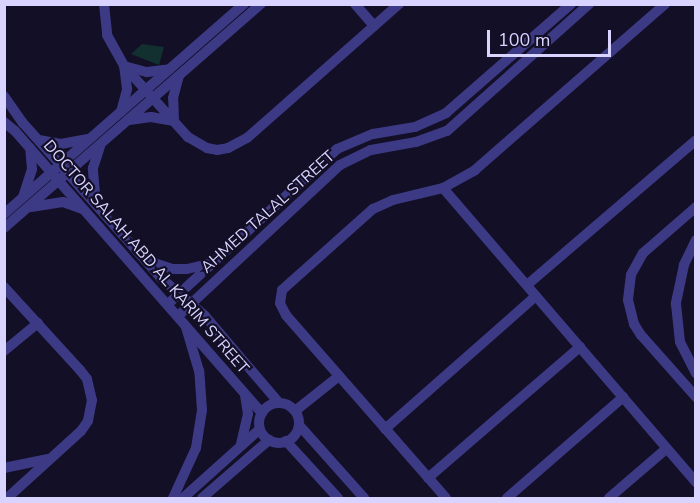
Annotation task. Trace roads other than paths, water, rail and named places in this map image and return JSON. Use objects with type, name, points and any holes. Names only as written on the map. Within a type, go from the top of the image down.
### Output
[{"type":"street","points":[[104,4],[107,34],[124,66],[188,137],[207,148],[218,150],[238,144],[399,4]]},
{"type":"street","points":[[174,122],[175,72],[244,4]]},
{"type":"street","points":[[4,228],[24,204],[175,72],[261,4]]},
{"type":"street","points":[[355,4],[374,26]]},
{"type":"street","name":"AHMED TALAL STREET","points":[[168,304],[337,149],[366,135],[431,122],[460,101],[571,4]]},
{"type":"street","name":"AHMED TALAL STREET","points":[[181,320],[191,304],[340,165],[371,150],[416,142],[447,131],[589,4]]},
{"type":"street","points":[[446,498],[282,310],[280,303],[282,290],[373,209],[393,200],[443,188],[475,170],[665,4]]},
{"type":"street","points":[[535,35],[544,44]]},
{"type":"street","points":[[124,66],[147,72],[175,72]]},
{"type":"street","points":[[124,66],[127,89],[125,116]]},
{"type":"street","name":"DOCTOR SALAH ABD AL KARIM STREET","points":[[4,96],[56,177],[262,413]]},
{"type":"street","points":[[125,116],[152,117],[174,122]]},
{"type":"street","name":"DOCTOR SALAH ABD AL KARIM STREET","points":[[4,122],[64,169],[178,295],[211,322],[279,403]]},
{"type":"street","points":[[24,204],[32,169],[34,144],[97,141]]},
{"type":"street","points":[[96,205],[93,168],[97,141]]},
{"type":"street","points":[[527,285],[696,141]]},
{"type":"street","points":[[443,188],[696,482]]},
{"type":"street","points":[[4,214],[24,204],[63,202],[84,210]]},
{"type":"street","points":[[696,207],[643,253],[631,274],[628,300],[632,318],[641,335],[696,398]]},
{"type":"street","points":[[696,240],[684,265],[676,303],[680,342],[696,373]]},
{"type":"street","points":[[144,259],[172,269],[187,269],[214,261]]},
{"type":"street","points":[[4,287],[80,370],[87,379],[92,400],[88,422],[7,498]]},
{"type":"street","points":[[385,429],[536,296]]},
{"type":"street","points":[[172,498],[196,448],[202,410],[199,371],[181,320]]},
{"type":"street","points":[[4,351],[38,323]]},
{"type":"street","points":[[428,478],[580,347]]},
{"type":"street","points":[[295,411],[339,376]]},
{"type":"street","points":[[239,449],[247,426],[248,414],[242,390]]},
{"type":"street","points":[[507,498],[623,397]]},
{"type":"street","points":[[183,498],[260,429],[262,413],[269,406],[279,403],[295,411],[299,425],[363,498]]},
{"type":"street","points":[[202,498],[269,440],[286,441],[293,436],[299,425]]},
{"type":"street","points":[[260,429],[269,440]]},
{"type":"street","points":[[286,441],[338,498]]},
{"type":"street","points":[[609,498],[666,449]]},
{"type":"street","points":[[4,468],[53,457]]}]
